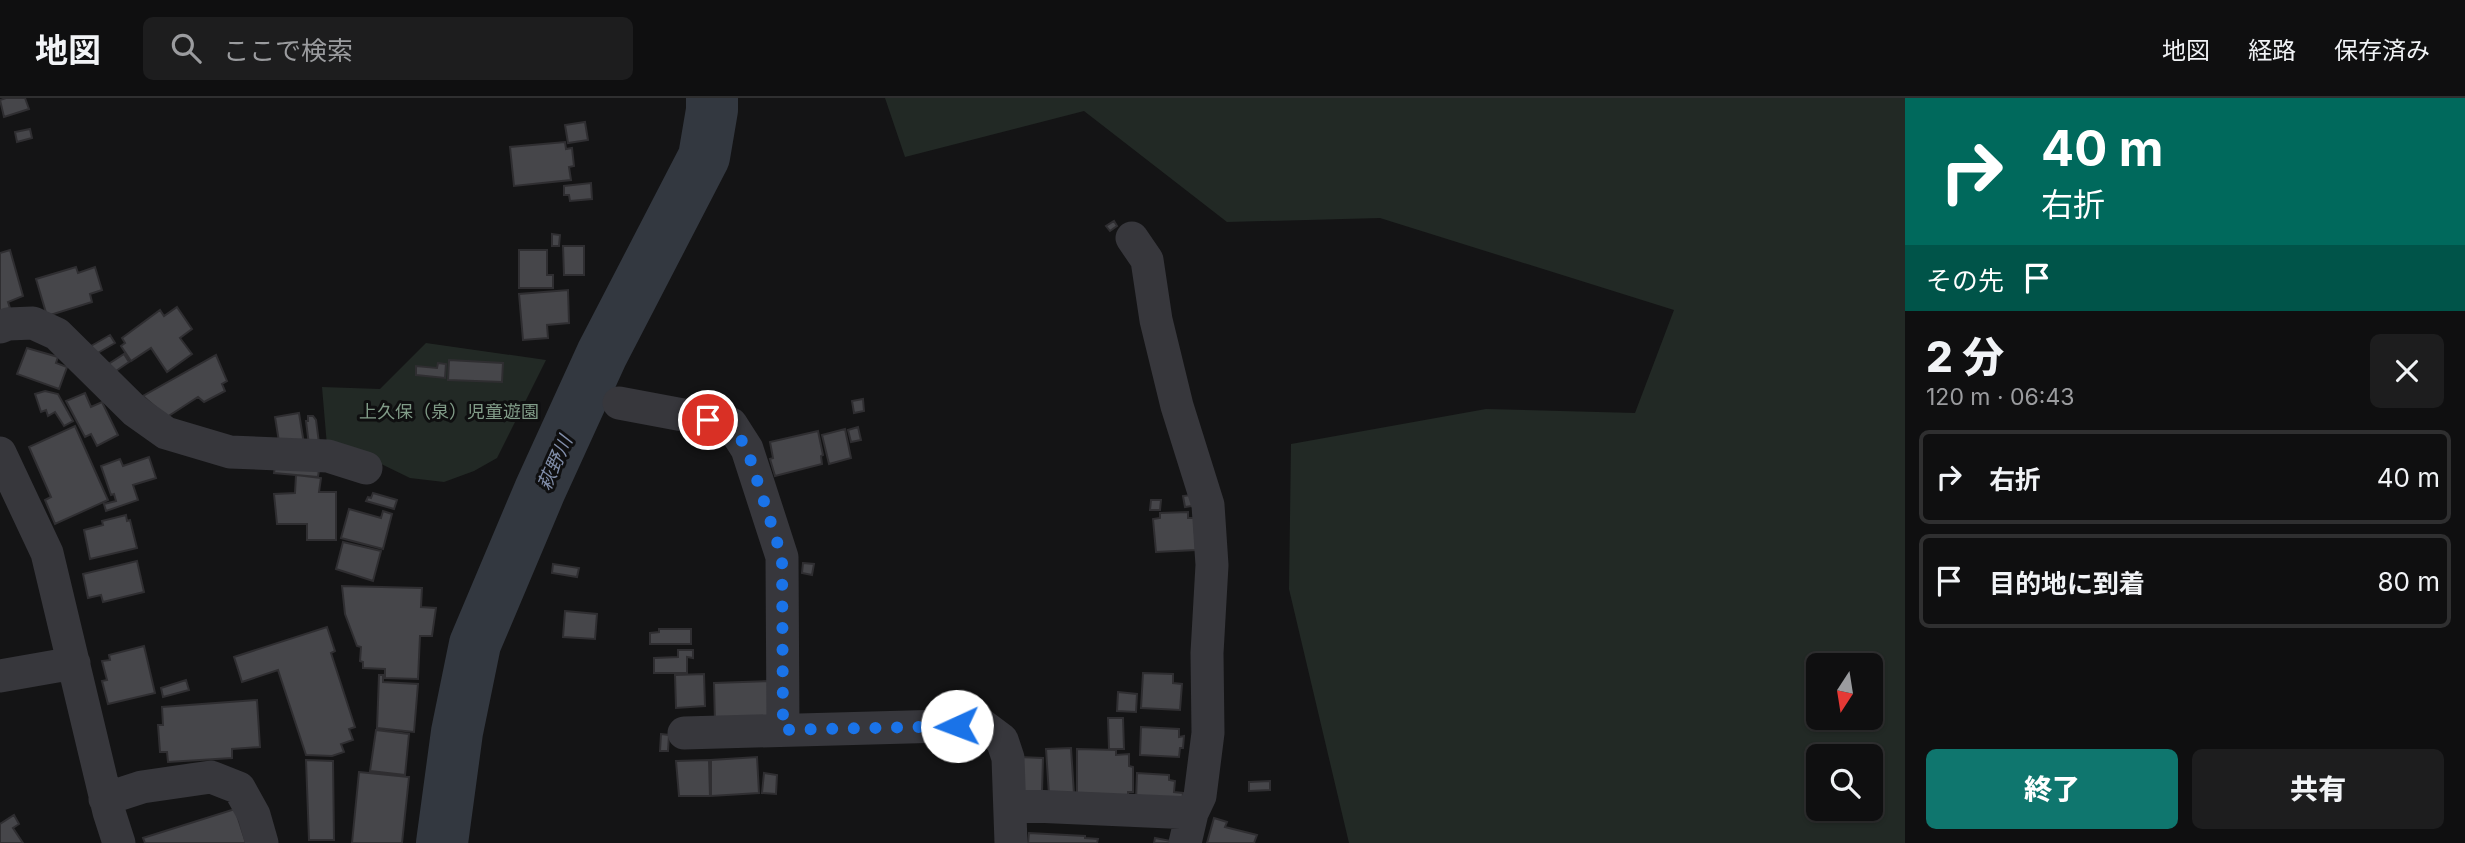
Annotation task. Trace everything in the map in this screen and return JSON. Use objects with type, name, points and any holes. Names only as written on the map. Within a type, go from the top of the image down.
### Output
[{"type":"street","points":[[1010,805],[1188,828],[1200,796],[1208,733],[1207,653],[1212,565],[1208,505],[1177,406],[1156,320],[1147,260],[1132,238]]},
{"type":"street","points":[[0,327],[33,323],[57,334],[135,411],[166,433],[230,452],[328,456],[366,468]]},
{"type":"street","points":[[619,403],[731,424],[747,449],[782,557],[783,730]]},
{"type":"street","points":[[0,453],[47,553],[106,799],[120,843]]},
{"type":"street","points":[[0,676],[74,663]]},
{"type":"street","points":[[684,733],[982,725],[1002,740],[1009,758],[1011,843]]},
{"type":"street","points":[[106,799],[142,786],[211,777],[239,788],[254,815],[261,843]]},
{"type":"green space","points":[[885,98],[1905,98],[1905,843],[1349,843],[1289,589],[1291,444],[1486,409],[1635,413],[1674,310],[1380,218],[1227,222],[1084,111],[905,157]]},
{"type":"green space","name":"上久保（泉）児童遊園","points":[[426,343],[546,360],[497,458],[474,471],[444,482],[410,478],[369,458],[327,446],[322,387],[380,389]]},
{"type":"building","points":[[25,98],[29,109],[4,117],[0,100]]},
{"type":"building","points":[[585,122],[588,140],[568,143],[565,125]]},
{"type":"building","points":[[30,129],[32,138],[17,142],[15,132]]},
{"type":"building","points":[[565,142],[566,149],[572,148],[574,166],[569,167],[571,180],[514,186],[510,147]]},
{"type":"building","points":[[591,183],[592,199],[570,201],[569,195],[564,195],[564,186]]},
{"type":"building","points":[[1114,221],[1117,226],[1110,231],[1106,226]]},
{"type":"building","points":[[552,234],[560,235],[559,246],[552,246]]},
{"type":"building","points":[[563,246],[584,246],[584,275],[564,275]]},
{"type":"building","points":[[10,250],[23,296],[8,302],[10,308],[0,311],[0,253]]},
{"type":"building","points":[[519,250],[547,250],[547,275],[553,275],[553,288],[519,288]]},
{"type":"building","points":[[76,267],[78,273],[95,267],[102,290],[90,294],[92,302],[47,316],[36,279]]},
{"type":"building","points":[[568,290],[569,323],[547,325],[548,338],[523,340],[519,294]]},
{"type":"building","points":[[177,307],[192,329],[180,338],[192,354],[167,372],[151,348],[131,361],[121,346],[125,343],[122,338],[160,310],[164,316]]},
{"type":"building","points":[[110,335],[115,343],[96,354],[91,346]]},
{"type":"building","points":[[27,348],[58,357],[56,363],[67,367],[59,389],[17,374]]},
{"type":"building","points":[[124,354],[129,362],[113,373],[107,365]]},
{"type":"building","points":[[216,355],[227,381],[222,384],[225,391],[204,402],[198,397],[167,417],[143,396]]},
{"type":"building","points":[[449,360],[503,363],[502,382],[448,380]]},
{"type":"building","points":[[438,363],[446,364],[445,378],[416,375],[416,366],[437,368]]},
{"type":"building","points":[[45,391],[58,394],[73,421],[64,426],[55,412],[48,416],[46,410],[41,412],[35,394]]},
{"type":"building","points":[[85,393],[91,407],[102,402],[118,435],[97,446],[91,434],[85,437],[66,401]]},
{"type":"building","points":[[863,399],[864,411],[854,413],[852,401]]},
{"type":"building","points":[[299,413],[304,444],[280,448],[275,417]]},
{"type":"building","points":[[308,416],[313,416],[316,420],[319,443],[309,445],[306,421]]},
{"type":"building","points":[[75,426],[108,500],[55,524],[45,500],[51,497],[29,447]]},
{"type":"building","points":[[858,427],[861,440],[851,442],[848,430]]},
{"type":"building","points":[[845,429],[851,458],[829,464],[822,435]]},
{"type":"building","points":[[818,431],[822,464],[775,476],[770,459],[773,458],[770,442]]},
{"type":"building","points":[[149,457],[156,478],[133,485],[138,500],[106,511],[104,504],[116,501],[114,494],[111,495],[101,466],[120,459],[123,466]]},
{"type":"building","points":[[275,466],[319,470],[318,477],[274,473]]},
{"type":"building","points":[[296,475],[321,478],[319,492],[336,492],[336,540],[307,540],[307,524],[277,524],[274,494],[295,493]]},
{"type":"building","points":[[373,493],[397,500],[394,509],[366,501]]},
{"type":"building","points":[[1191,495],[1192,506],[1185,507],[1183,496]]},
{"type":"building","points":[[1151,500],[1161,500],[1160,510],[1150,510]]},
{"type":"building","points":[[349,509],[381,518],[383,511],[392,514],[383,549],[341,538]]},
{"type":"building","points":[[1188,512],[1188,518],[1194,518],[1196,550],[1156,552],[1153,519],[1160,518],[1160,513]]},
{"type":"building","points":[[126,515],[127,521],[130,520],[137,548],[90,559],[84,530],[103,525],[102,521]]},
{"type":"building","points":[[343,542],[381,551],[373,581],[336,569]]},
{"type":"building","points":[[137,561],[144,592],[103,602],[101,595],[88,598],[83,574]]},
{"type":"building","points":[[803,563],[814,564],[812,575],[802,573]]},
{"type":"building","points":[[553,564],[579,568],[577,577],[552,573]]},
{"type":"building","points":[[342,586],[422,588],[421,607],[436,608],[432,636],[420,636],[418,679],[385,678],[385,669],[363,668],[363,662],[360,661],[361,647],[357,646],[345,614]]},
{"type":"building","points":[[565,611],[597,614],[595,639],[563,637]]},
{"type":"building","points":[[327,627],[335,651],[331,653],[355,727],[349,729],[353,740],[341,744],[344,752],[332,756],[306,755],[278,670],[242,682],[234,657]]},
{"type":"building","points":[[659,629],[691,629],[691,644],[650,644],[650,633],[659,632]]},
{"type":"building","points":[[144,646],[155,693],[108,704],[102,681],[107,680],[102,661],[110,660],[109,655]]},
{"type":"building","points":[[678,650],[693,650],[693,658],[687,657],[687,673],[654,673],[654,658],[678,657]]},
{"type":"building","points":[[1143,673],[1173,674],[1173,683],[1182,684],[1180,710],[1141,708]]},
{"type":"building","points":[[704,674],[705,706],[676,708],[675,675]]},
{"type":"building","points":[[379,675],[383,675],[383,682],[418,684],[414,732],[377,728]]},
{"type":"building","points":[[186,680],[189,690],[163,697],[161,688]]},
{"type":"building","points":[[768,681],[770,717],[715,723],[714,683]]},
{"type":"building","points":[[1118,692],[1137,694],[1136,712],[1117,711]]},
{"type":"building","points":[[257,700],[260,747],[232,749],[232,758],[168,762],[167,752],[160,752],[158,725],[163,725],[162,707]]},
{"type":"building","points":[[1108,718],[1123,718],[1124,749],[1109,749]]},
{"type":"building","points":[[1141,727],[1179,729],[1179,737],[1184,736],[1179,757],[1140,755]]},
{"type":"building","points":[[376,730],[409,734],[405,775],[370,771]]},
{"type":"building","points":[[661,734],[669,735],[668,751],[660,751]]},
{"type":"building","points":[[1071,748],[1074,794],[1049,795],[1046,749]]},
{"type":"building","points":[[1077,749],[1116,750],[1116,755],[1129,754],[1129,766],[1133,767],[1133,792],[1128,792],[1128,798],[1077,797]]},
{"type":"building","points":[[757,757],[759,793],[711,796],[711,760]]},
{"type":"building","points":[[1019,757],[1043,758],[1042,792],[1018,791]]},
{"type":"building","points":[[306,760],[333,761],[334,840],[309,840]]},
{"type":"building","points":[[709,760],[710,796],[679,796],[676,761]]},
{"type":"building","points":[[359,772],[409,777],[402,843],[352,843]]},
{"type":"building","points":[[764,773],[777,775],[776,794],[762,793]]},
{"type":"building","points":[[1137,773],[1169,775],[1169,780],[1175,781],[1174,792],[1183,793],[1182,803],[1136,801]]},
{"type":"building","points":[[1270,781],[1270,790],[1249,791],[1249,782]]},
{"type":"building","points":[[235,809],[246,843],[145,843],[143,838]]},
{"type":"building","points":[[14,815],[19,824],[13,828],[23,843],[0,843],[0,824]]},
{"type":"building","points":[[1214,818],[1227,822],[1225,827],[1257,835],[1254,843],[1207,843]]},
{"type":"building","points":[[1029,833],[1098,839],[1097,843],[1028,843]]},
{"type":"building","points":[[1155,838],[1171,841],[1171,843],[1154,843]]},
{"type":"waterway","name":"萩野川","points":[[442,843],[457,732],[475,644],[540,490],[602,354],[704,157],[712,98]]},
{"type":"route","points":[[708,420],[731,424],[747,449],[782,557],[783,730],[957,726]]}]
